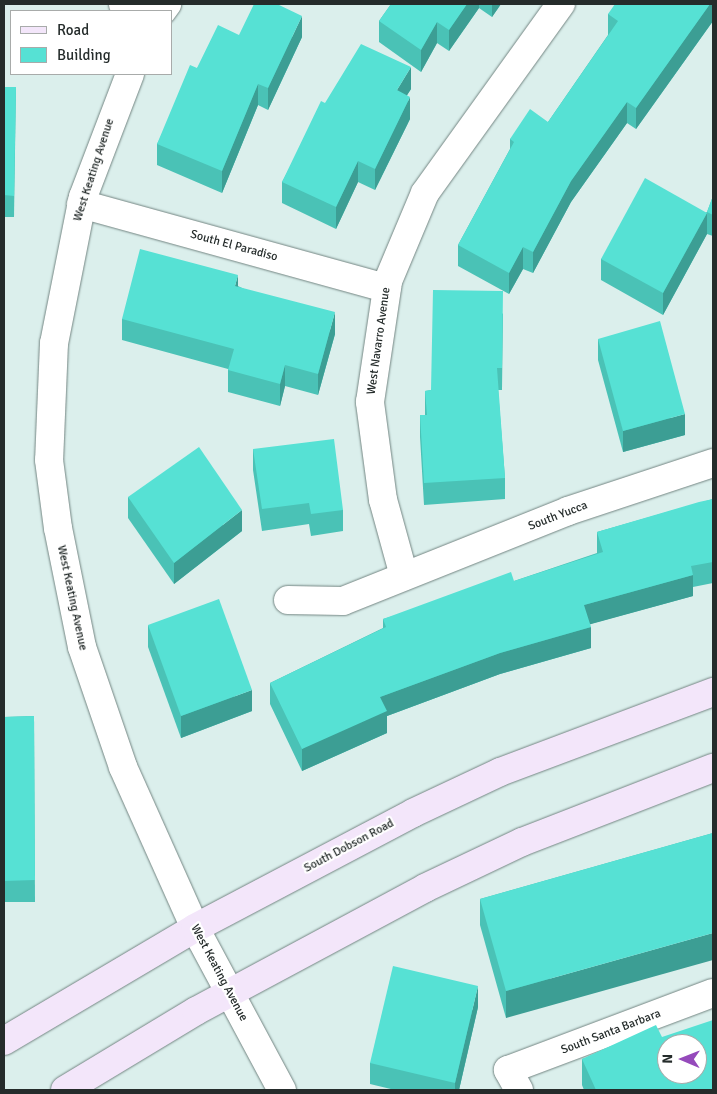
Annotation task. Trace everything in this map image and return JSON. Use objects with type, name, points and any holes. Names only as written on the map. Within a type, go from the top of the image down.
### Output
[{"type":"main road","name":"South Dobson Road","points":[[4,1041],[194,928],[413,813],[500,772],[713,692]]},
{"type":"main road","points":[[65,1090],[230,993],[424,888],[567,824],[713,768]]},
{"type":"street","points":[[123,4],[139,10]]},
{"type":"street","name":"West Navarro Avenue","points":[[404,576],[383,500],[370,402],[387,288],[425,193],[561,4]]},
{"type":"street","name":"West Keating Avenue","points":[[130,75],[81,204],[54,343],[49,411],[58,528],[70,596],[99,702],[194,928],[282,1090]]},
{"type":"street","name":"South El Paradiso","points":[[81,204],[387,288]]},
{"type":"street","name":"South Yucca","points":[[288,600],[343,601],[568,511],[713,463]]},
{"type":"street","name":"South Santa Barbara","points":[[514,1080],[713,993]]},
{"type":"building","points":[[254,4],[277,4],[302,16],[268,88],[258,84],[222,171],[157,144],[190,65],[197,68],[218,25],[239,35]]},
{"type":"building","points":[[391,4],[467,4],[449,30],[437,22],[421,50],[379,21]]},
{"type":"building","points":[[615,4],[710,4],[636,108],[627,102],[571,181],[533,252],[523,247],[509,273],[458,245],[514,142],[510,139],[530,109],[548,122],[618,21],[608,14]]},
{"type":"building","points":[[361,44],[411,67],[397,90],[410,97],[375,169],[358,161],[336,207],[282,182],[321,101],[325,103]]},
{"type":"building","points":[[4,87],[16,87],[14,196],[4,195]]},
{"type":"building","points":[[645,178],[707,213],[663,293],[601,259]]},
{"type":"building","points":[[713,196],[713,215],[707,212]]},
{"type":"building","points":[[140,249],[238,275],[235,286],[335,312],[318,374],[285,365],[280,384],[228,370],[234,349],[122,319]]},
{"type":"building","points":[[433,290],[503,291],[502,368],[497,368],[505,478],[424,483],[420,415],[427,415],[425,391],[431,390]]},
{"type":"building","points":[[660,321],[685,414],[623,431],[598,339]]},
{"type":"building","points":[[334,439],[343,510],[311,514],[309,503],[262,509],[253,449]]},
{"type":"building","points":[[199,447],[242,510],[174,563],[128,497]]},
{"type":"building","points":[[713,499],[713,562],[691,566],[693,575],[584,605],[591,627],[500,653],[380,697],[387,711],[302,749],[270,683],[386,627],[383,619],[511,572],[514,581],[603,552],[597,532]]},
{"type":"building","points":[[219,599],[252,690],[181,716],[148,625]]},
{"type":"building","points":[[34,716],[35,880],[4,881],[4,717]]},
{"type":"building","points":[[713,833],[713,933],[506,991],[480,899]]},
{"type":"building","points":[[393,966],[478,986],[455,1083],[370,1063]]},
{"type":"building","points":[[713,1020],[713,1090],[596,1090],[582,1059],[656,1025],[660,1034],[657,1034],[657,1084],[707,1084],[707,1034],[671,1034]]}]
